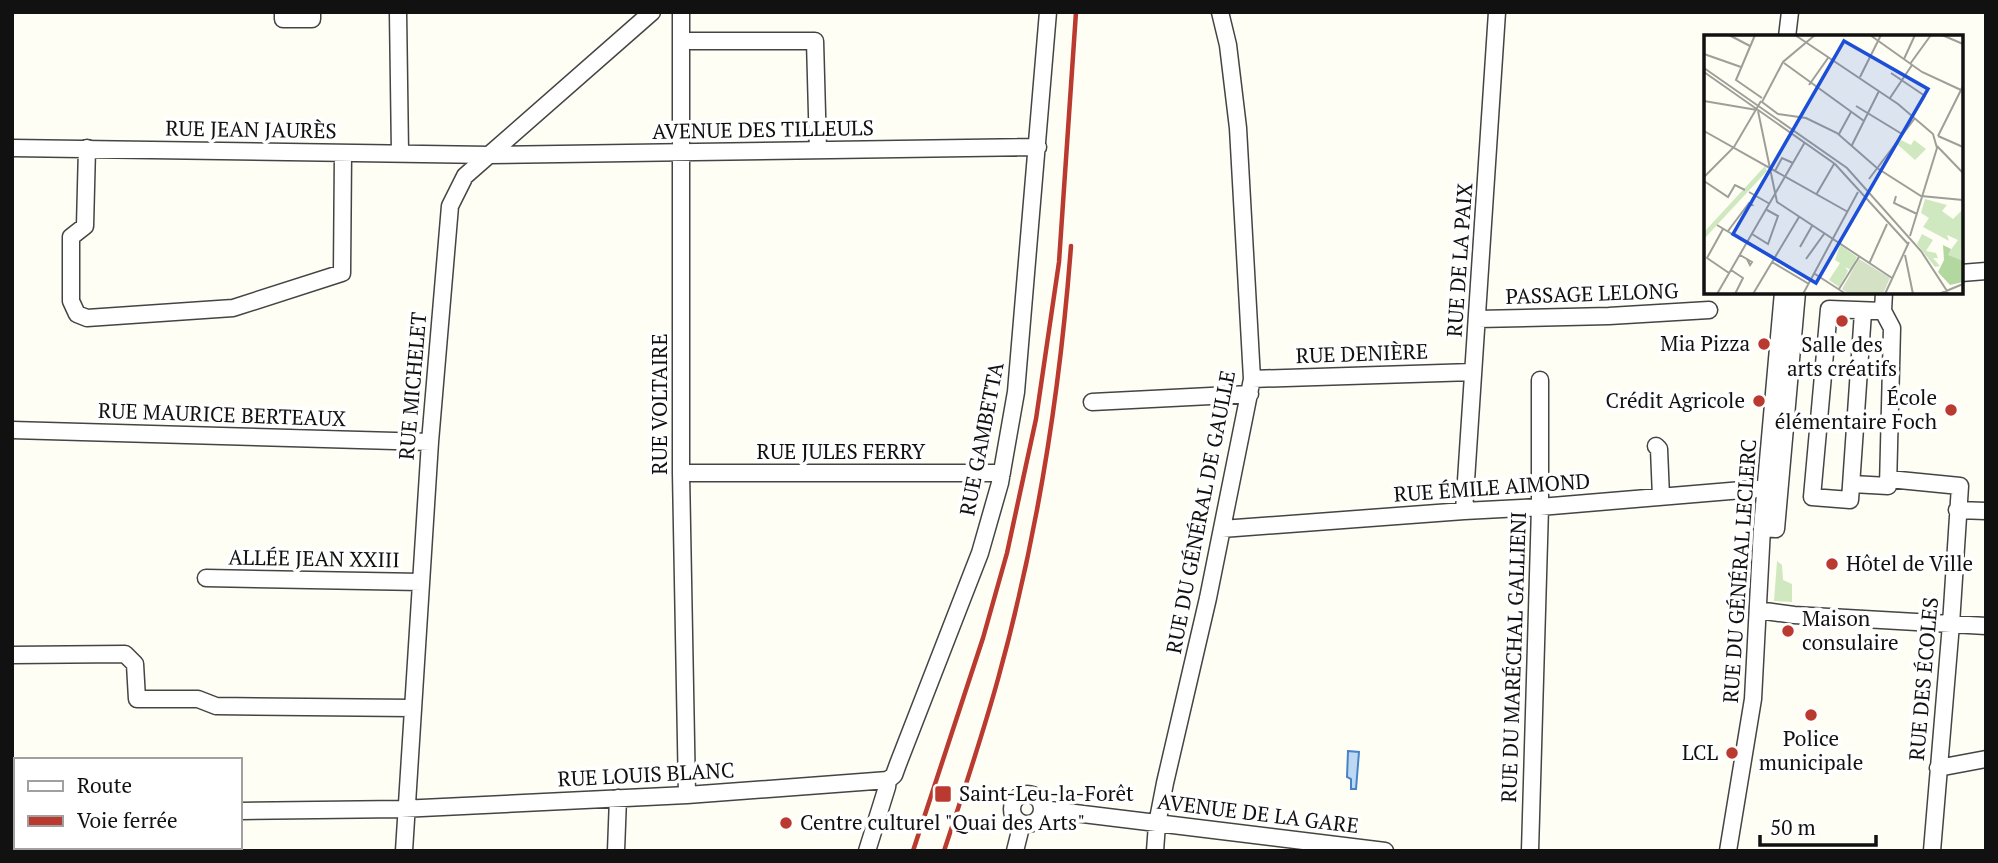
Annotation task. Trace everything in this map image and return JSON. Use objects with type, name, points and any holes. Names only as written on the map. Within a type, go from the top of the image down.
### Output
[{"type":"street","points":[[283,12],[283,19],[312,19],[312,12]]},
{"type":"street","points":[[398,12],[400,153]]},
{"type":"street","name":"RUE MICHELET","points":[[404,851],[430,442],[450,206],[460,182],[652,12]]},
{"type":"street","name":"RUE VOLTAIRE","points":[[681,12],[681,473],[687,794]]},
{"type":"street","name":"RUE GAMBETTA","points":[[867,851],[888,779],[894,775],[980,553],[1002,473],[1016,392],[1048,12]]},
{"type":"street","name":"RUE DU GÉNÉRAL DE GAULLE","points":[[1155,851],[1157,824],[1251,386],[1238,128],[1228,45],[1220,12]]},
{"type":"street","name":"RUE DE LA PAIX","points":[[1464,510],[1497,12]]},
{"type":"street","points":[[1787,35],[1790,12]]},
{"type":"street","points":[[681,41],[815,41],[818,150]]},
{"type":"street","name":"AVENUE DES TILLEULS","points":[[490,155],[1038,147]]},
{"type":"street","name":"RUE JEAN JAURÈS","points":[[12,148],[490,155]]},
{"type":"street","points":[[88,148],[85,226],[71,237],[71,301],[77,314],[87,318],[233,308],[342,273],[343,153]]},
{"type":"street","points":[[1963,272],[1986,271]]},
{"type":"street","name":"RUE DU GÉNÉRAL LECLERC","points":[[1727,851],[1753,699],[1762,528],[1766,488],[1776,456],[1783,294]]},
{"type":"street","points":[[1762,528],[1776,529],[1776,456],[1797,294]]},
{"type":"street","points":[[1852,484],[1888,486],[1892,328],[1883,311],[1884,294]]},
{"type":"street","points":[[1863,312],[1850,500],[1812,497],[1829,309],[1883,311]]},
{"type":"street","name":"PASSAGE LELONG","points":[[1477,319],[1609,316],[1709,310]]},
{"type":"street","name":"RUE DENIÈRE","points":[[1092,402],[1251,386],[1473,372]]},
{"type":"street","name":"RUE DU MARÉCHAL GALLIENI","points":[[1530,851],[1540,507],[1540,380]]},
{"type":"street","name":"RUE MAURICE BERTEAUX","points":[[12,430],[430,442]]},
{"type":"street","points":[[1656,446],[1659,449],[1661,497]]},
{"type":"street","name":"RUE JULES FERRY","points":[[681,473],[1002,473]]},
{"type":"street","points":[[1889,479],[1960,486],[1957,506],[1986,512]]},
{"type":"street","name":"RUE ÉMILE AIMOND","points":[[1222,529],[1766,488]]},
{"type":"street","name":"RUE DES ÉCOLES","points":[[1932,851],[1951,624],[1957,506]]},
{"type":"street","name":"ALLÉE JEAN XXIII","points":[[206,578],[421,582]]},
{"type":"street","points":[[1758,610],[1986,626]]},
{"type":"street","points":[[12,654],[125,654],[135,664],[137,699],[198,699],[216,706],[412,708]]},
{"type":"street","points":[[1938,768],[1986,759]]},
{"type":"street","name":"RUE LOUIS BLANC","points":[[242,811],[406,808],[618,798],[888,779]]},
{"type":"street","points":[[1030,794],[1038,800],[1042,809],[1035,821],[1022,823],[1012,812],[1012,807],[1016,798],[1030,794]]},
{"type":"street","points":[[616,851],[618,798]]},
{"type":"street","name":"AVENUE DE LA GARE","points":[[1042,809],[1385,851]]},
{"type":"street","points":[[1015,851],[1022,823]]},
{"type":"green space","points":[[1777,561],[1782,565],[1783,580],[1792,584],[1792,602],[1774,601]]},
{"type":"water","points":[[1348,751],[1359,752],[1356,789],[1351,789],[1351,779],[1347,777]]},
{"type":"railway","points":[[913,851],[983,638],[1007,553],[1036,419],[1059,262],[1076,12]]},
{"type":"railway","points":[[944,851],[992,701],[1024,572],[1053,410],[1071,246]]},
{"type":"place","name":"Salle des arts créatifs","points":[[1842,321]]},
{"type":"place","name":"Mia Pizza","points":[[1764,344]]},
{"type":"place","name":"Crédit Agricole","points":[[1759,401]]},
{"type":"place","name":"École élémentaire Foch","points":[[1951,410]]},
{"type":"place","name":"Hôtel de Ville","points":[[1832,564]]},
{"type":"place","name":"Maison consulaire","points":[[1788,631]]},
{"type":"place","name":"Police municipale","points":[[1811,715]]},
{"type":"place","name":"LCL","points":[[1732,753]]},
{"type":"place","name":"Saint-Leu-la-Forêt","points":[[943,794]]},
{"type":"place","name":"Centre culturel \"Quai des Arts\"","points":[[786,823]]}]
